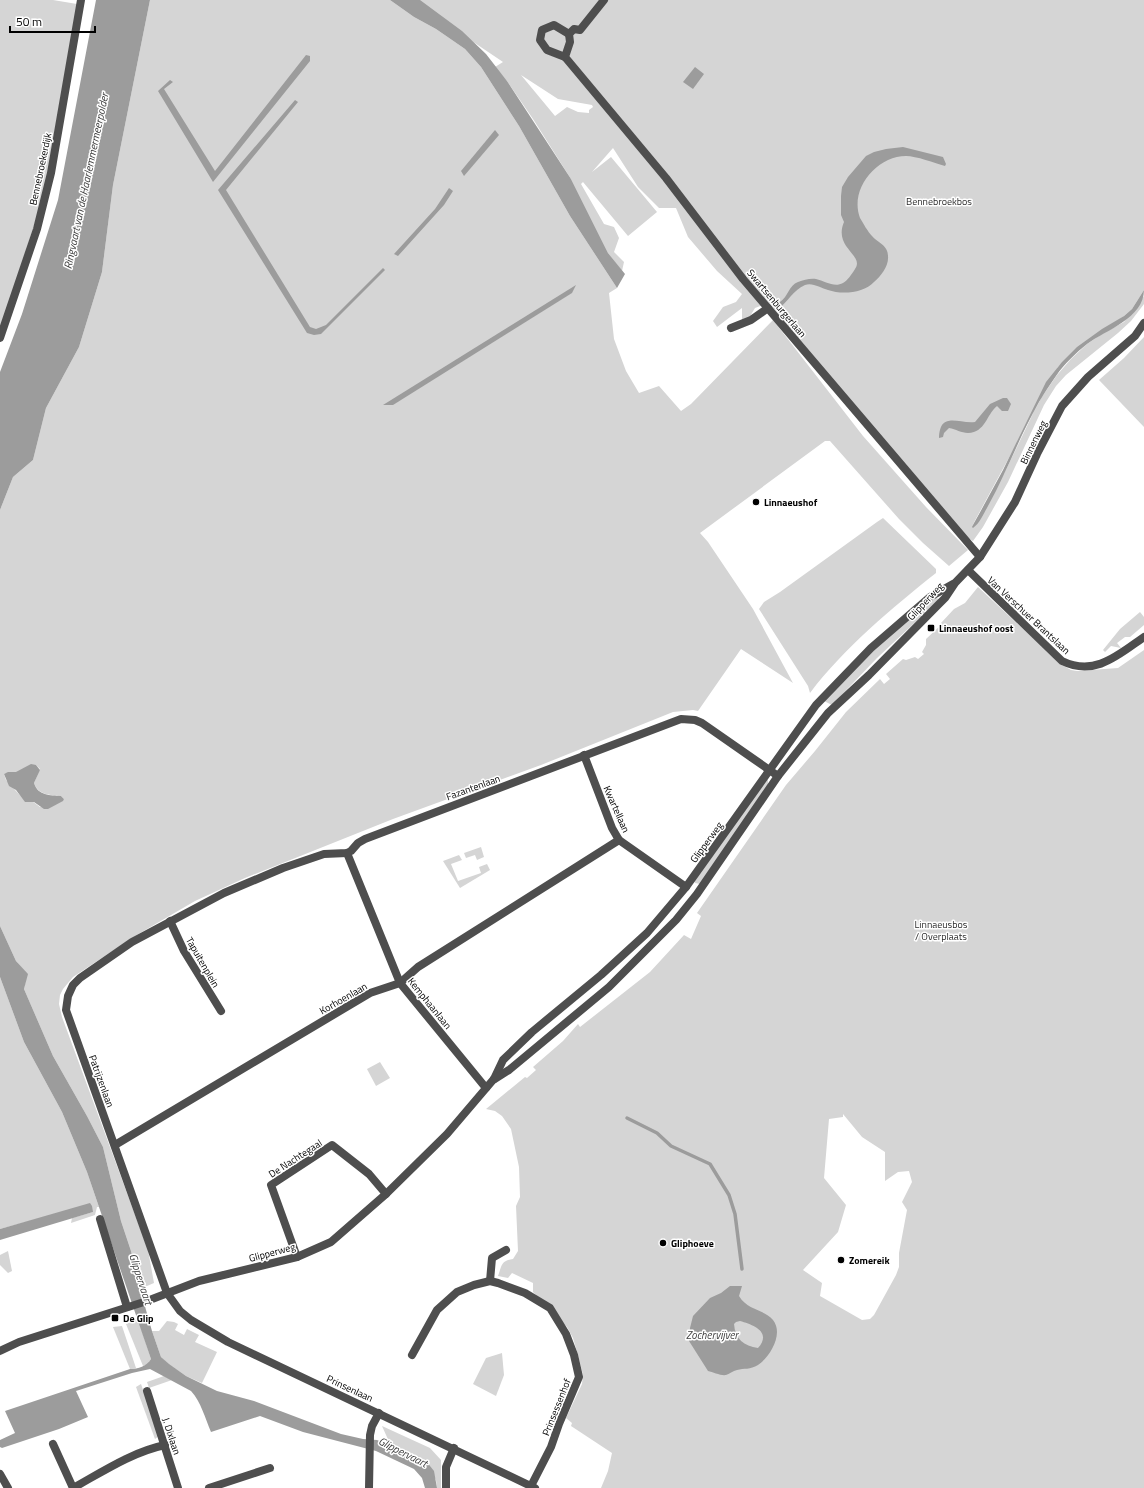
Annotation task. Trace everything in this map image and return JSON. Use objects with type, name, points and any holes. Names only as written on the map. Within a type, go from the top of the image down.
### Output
[{"type":"street","name":"Bennebroekerdijk","points":[[0,338],[37,229],[51,173],[81,0]]},
{"type":"street","points":[[565,57],[570,42],[569,34],[574,29],[580,30],[604,0]]},
{"type":"street","name":"Swartsenburgerlaan","points":[[569,34],[554,25],[542,30],[540,40],[547,50],[565,57],[666,178],[743,279],[980,557]]},
{"type":"street","points":[[731,328],[751,320],[768,308]]},
{"type":"street","name":"Binnenweg","points":[[955,583],[980,557],[1015,502],[1037,454],[1062,406],[1088,377],[1135,336],[1144,323]]},
{"type":"street","name":"Van Verschuer Brantslaan","points":[[968,570],[1062,661],[1068,664],[1076,666],[1094,666],[1114,658],[1144,637]]},
{"type":"street","name":"Glipperweg","points":[[0,1350],[19,1342],[147,1301],[199,1281],[297,1256],[330,1242],[386,1194],[447,1134],[493,1080],[503,1060],[532,1032],[601,975],[648,933],[686,887],[816,705],[871,648],[930,597],[955,583]]},
{"type":"street","name":"Glipperweg","points":[[493,1080],[509,1070],[609,987],[676,920],[697,894],[778,776],[828,712],[869,675],[937,606],[955,583]]},
{"type":"street","name":"Fazantenlaan","points":[[347,853],[365,838],[584,755],[674,722],[689,719],[702,722],[778,776]]},
{"type":"street","name":"Kwartellaan","points":[[584,755],[612,828],[619,840],[686,887]]},
{"type":"street","name":"Korhoenlaan","points":[[115,1145],[370,993],[400,983],[418,967],[619,840]]},
{"type":"street","points":[[170,921],[224,893],[283,868],[324,854],[347,853]]},
{"type":"street","name":"Kemphaanlaan","points":[[347,853],[400,983],[486,1088]]},
{"type":"street","points":[[686,887],[697,894]]},
{"type":"street","points":[[666,912],[676,920]]},
{"type":"street","name":"Tapuitenplein","points":[[170,921],[184,951],[221,1011]]},
{"type":"street","name":"Patrijzenlaan","points":[[167,1293],[66,1010],[66,1003],[73,985],[80,978],[132,942],[170,921]]},
{"type":"street","name":"De Nachtegaal","points":[[297,1256],[271,1185],[332,1145],[369,1174],[386,1194]]},
{"type":"street","points":[[100,1218],[127,1307]]},
{"type":"street","points":[[412,1355],[437,1310],[457,1292],[474,1285],[490,1281],[492,1258],[506,1250]]},
{"type":"street","name":"Prinsessenhof","points":[[490,1281],[525,1293],[550,1308],[566,1334],[576,1362],[579,1377],[533,1487]]},
{"type":"street","name":"Prinsenlaan","points":[[167,1293],[180,1311],[190,1320],[228,1342],[454,1448],[533,1487]]},
{"type":"street","name":"J. Dixlaan","points":[[147,1391],[178,1488]]},
{"type":"street","points":[[369,1488],[370,1436],[372,1426],[378,1413]]},
{"type":"street","points":[[53,1444],[73,1488],[119,1463],[153,1448],[165,1445]]},
{"type":"street","points":[[446,1488],[446,1467],[454,1448]]},
{"type":"street","points":[[209,1488],[270,1468]]},
{"type":"street","points":[[0,1474],[8,1488]]},
{"type":"green space","points":[[0,0],[53,0],[77,4],[46,181],[37,216],[0,330]]},
{"type":"green space","points":[[150,0],[390,0],[465,49],[481,67],[519,126],[570,216],[617,288],[609,293],[614,339],[626,371],[639,393],[659,386],[681,411],[691,404],[773,320],[863,436],[926,507],[968,550],[949,566],[899,519],[830,441],[825,441],[700,533],[708,542],[753,609],[793,683],[741,649],[698,711],[673,712],[541,765],[393,819],[245,878],[195,901],[135,936],[73,977],[63,989],[60,995],[59,1004],[62,1017],[148,1250],[154,1283],[140,1289],[131,1251],[121,1221],[103,1147],[53,1056],[24,989],[27,974],[16,961],[0,926],[0,510],[13,477],[33,460],[46,408],[79,347],[102,272],[113,185]],"holes":[[[36,765],[40,769],[34,783],[38,790],[45,794],[61,796],[64,799],[40,807],[32,801],[26,802],[6,780],[4,774],[11,772],[16,773]]]},
{"type":"green space","name":"Bennebroekbos","points":[[411,0],[1144,0],[1144,290],[1132,309],[1073,353],[1058,367],[1042,397],[1057,375],[1087,344],[1124,322],[1144,296],[1144,304],[1131,321],[1066,375],[1056,386],[1044,405],[1008,482],[983,527],[973,541],[968,538],[763,305],[755,308],[749,318],[742,323],[742,308],[717,327],[713,321],[723,307],[736,302],[742,294],[717,271],[688,237],[676,208],[659,208],[638,187],[613,148],[592,172],[611,157],[657,212],[628,236],[583,182],[581,184],[604,224],[614,227],[619,238],[614,252],[624,262],[622,271],[608,253],[571,179],[533,119],[507,81],[495,67],[503,62]],"holes":[[[521,75],[558,99],[592,105],[593,107],[589,110],[589,113],[578,112],[567,107],[555,116]],[[1034,411],[1004,474],[972,526]]]},
{"type":"green space","points":[[1144,337],[1144,427],[1099,380],[1124,358]]},
{"type":"green space","points":[[883,518],[936,569],[936,573],[886,614],[853,644],[823,676],[810,693],[808,686],[759,609],[764,602]]},
{"type":"green space","name":"Linnaeusbos / Overplaats","points":[[978,587],[1062,665],[1071,670],[1077,671],[1118,668],[1144,650],[1144,1488],[601,1488],[608,1471],[612,1453],[571,1426],[572,1423],[566,1418],[582,1384],[583,1375],[573,1338],[567,1327],[533,1292],[533,1283],[512,1273],[508,1278],[498,1276],[502,1264],[513,1259],[518,1251],[516,1206],[520,1197],[519,1167],[511,1129],[502,1116],[495,1111],[486,1109],[525,1077],[527,1078],[536,1070],[533,1067],[563,1041],[578,1024],[580,1027],[650,972],[684,935],[691,939],[701,916],[697,913],[786,785],[846,712],[880,679],[884,684],[890,679],[886,674],[903,659],[906,660],[915,657],[918,659],[924,654],[922,652],[926,645],[926,639],[942,624],[941,623],[954,609],[965,603]],"holes":[[[843,1114],[862,1137],[885,1152],[885,1181],[898,1172],[909,1171],[912,1182],[902,1202],[907,1210],[899,1253],[899,1267],[874,1315],[870,1319],[862,1320],[820,1296],[822,1283],[803,1270],[838,1232],[846,1205],[824,1178],[829,1119],[843,1117]]]},
{"type":"green space","points":[[935,596],[939,600],[877,658],[832,705],[824,701],[868,655]]},
{"type":"green space","points":[[1140,612],[1144,617],[1144,625],[1130,637],[1125,637],[1117,643],[1121,648],[1111,646],[1105,652],[1103,650],[1120,629]]},
{"type":"green space","points":[[764,780],[768,780],[768,785],[700,884],[695,883],[693,879]]},
{"type":"green space","points":[[481,847],[484,857],[477,860],[475,855],[466,858],[464,853]]},
{"type":"green space","points":[[459,855],[462,860],[451,864],[458,881],[481,873],[479,867],[487,864],[490,870],[460,888],[443,861]]},
{"type":"green space","points":[[0,977],[24,1042],[62,1112],[87,1172],[99,1207],[97,1207],[95,1215],[71,1223],[72,1218],[93,1212],[52,1215],[0,1229]]},
{"type":"green space","points":[[380,1062],[390,1078],[376,1086],[367,1069]]},
{"type":"green space","points":[[8,1251],[12,1271],[8,1273],[0,1265],[0,1255]]},
{"type":"green space","points":[[138,1319],[151,1359],[148,1364],[143,1366],[126,1324]]},
{"type":"green space","points":[[167,1321],[178,1324],[175,1330],[184,1335],[187,1329],[199,1335],[195,1342],[217,1352],[202,1383],[186,1376],[168,1364],[161,1357],[152,1331],[159,1331]]},
{"type":"green space","points":[[122,1326],[136,1368],[130,1369],[113,1327]]},
{"type":"green space","points":[[502,1353],[504,1375],[496,1396],[473,1384],[486,1358]]},
{"type":"green space","points":[[164,1376],[172,1380],[149,1388],[147,1382]]},
{"type":"green space","points":[[141,1384],[159,1436],[155,1439],[136,1387]]},
{"type":"green space","points":[[382,1426],[430,1448],[441,1460],[441,1488],[437,1488],[436,1480],[426,1461],[391,1446]]},
{"type":"water","name":"Ringvaart van de Haarlemmermeerpolder","points":[[96,0],[150,0],[113,185],[102,272],[79,347],[46,408],[33,460],[13,477],[0,510],[0,372],[22,314],[58,200]]},
{"type":"water","points":[[390,0],[420,0],[462,31],[486,54],[507,81],[571,179],[608,253],[625,274],[617,288],[570,216],[519,126],[481,67],[465,49]]},
{"type":"water","points":[[306,55],[310,56],[310,61],[213,182],[158,91],[170,80],[173,82],[164,89],[215,171]]},
{"type":"water","points":[[695,67],[704,74],[693,89],[683,82]]},
{"type":"water","points":[[295,100],[298,102],[226,190],[310,327],[316,329],[326,325],[383,268],[385,270],[321,334],[314,335],[307,333],[218,190]]},
{"type":"water","points":[[495,130],[499,135],[464,176],[461,171]]},
{"type":"water","points":[[903,147],[943,157],[946,164],[945,166],[910,156],[895,157],[876,168],[868,176],[862,186],[858,196],[860,218],[870,234],[885,247],[888,252],[888,260],[882,274],[865,289],[846,293],[834,292],[814,285],[805,285],[797,290],[778,309],[773,303],[783,300],[793,286],[798,282],[807,279],[814,279],[836,285],[845,282],[848,279],[857,264],[856,259],[845,245],[842,238],[844,222],[841,215],[842,187],[848,177],[866,156],[886,149]]},
{"type":"water","points":[[449,188],[453,191],[444,205],[398,256],[394,254],[435,209]]},
{"type":"water","points":[[576,285],[572,293],[393,405],[383,405]]},
{"type":"water","points":[[1144,290],[1142,300],[1138,308],[1131,316],[1087,344],[1070,359],[1059,372],[1039,402],[982,518],[973,528],[972,527],[1003,470],[1046,382],[1062,362],[1077,347],[1102,329],[1124,316],[1132,309]]},
{"type":"water","points":[[1003,398],[1007,398],[1011,404],[1008,411],[1002,411],[997,406],[979,430],[968,433],[949,428],[944,433],[943,437],[939,438],[940,430],[946,422],[975,422],[990,404]]},
{"type":"water","points":[[31,764],[36,765],[40,770],[34,783],[38,790],[41,793],[61,796],[64,799],[63,801],[48,809],[44,809],[34,802],[25,802],[16,790],[9,786],[4,774],[8,772],[16,772]]},
{"type":"water","name":"Glippervaart","points":[[0,926],[16,961],[28,974],[24,989],[53,1056],[103,1147],[121,1221],[131,1251],[152,1331],[161,1357],[186,1376],[217,1391],[254,1401],[341,1434],[363,1439],[377,1440],[426,1461],[434,1471],[437,1488],[425,1488],[422,1478],[414,1469],[376,1451],[303,1432],[260,1416],[211,1432],[200,1405],[191,1391],[150,1369],[132,1373],[76,1391],[88,1417],[59,1429],[2,1448],[0,1447],[0,1440],[15,1433],[5,1411],[130,1369],[139,1368],[147,1364],[151,1359],[87,1172],[62,1112],[24,1042],[0,977]]},
{"type":"water","points":[[90,1203],[93,1212],[0,1240],[0,1229]]},
{"type":"water","name":"Zochervijver","points":[[730,1286],[742,1286],[739,1296],[747,1305],[769,1316],[776,1326],[777,1332],[774,1345],[763,1361],[752,1368],[737,1370],[727,1375],[708,1371],[689,1341],[693,1316],[710,1298],[721,1293]],"holes":[[[740,1321],[756,1327],[762,1333],[762,1342],[758,1348],[748,1346],[738,1338],[734,1324]]]},
{"type":"waterway","points":[[627,1118],[657,1133],[671,1146],[710,1164],[729,1195],[735,1214],[742,1269]]},
{"type":"place","name":"Linnaeushof","points":[[756,502]]},
{"type":"place","name":"Linnaeushof oost","points":[[931,628]]},
{"type":"place","name":"Gliphoeve","points":[[663,1243]]},
{"type":"place","name":"Zomereik","points":[[841,1260]]},
{"type":"place","name":"De Glip","points":[[115,1318]]}]
